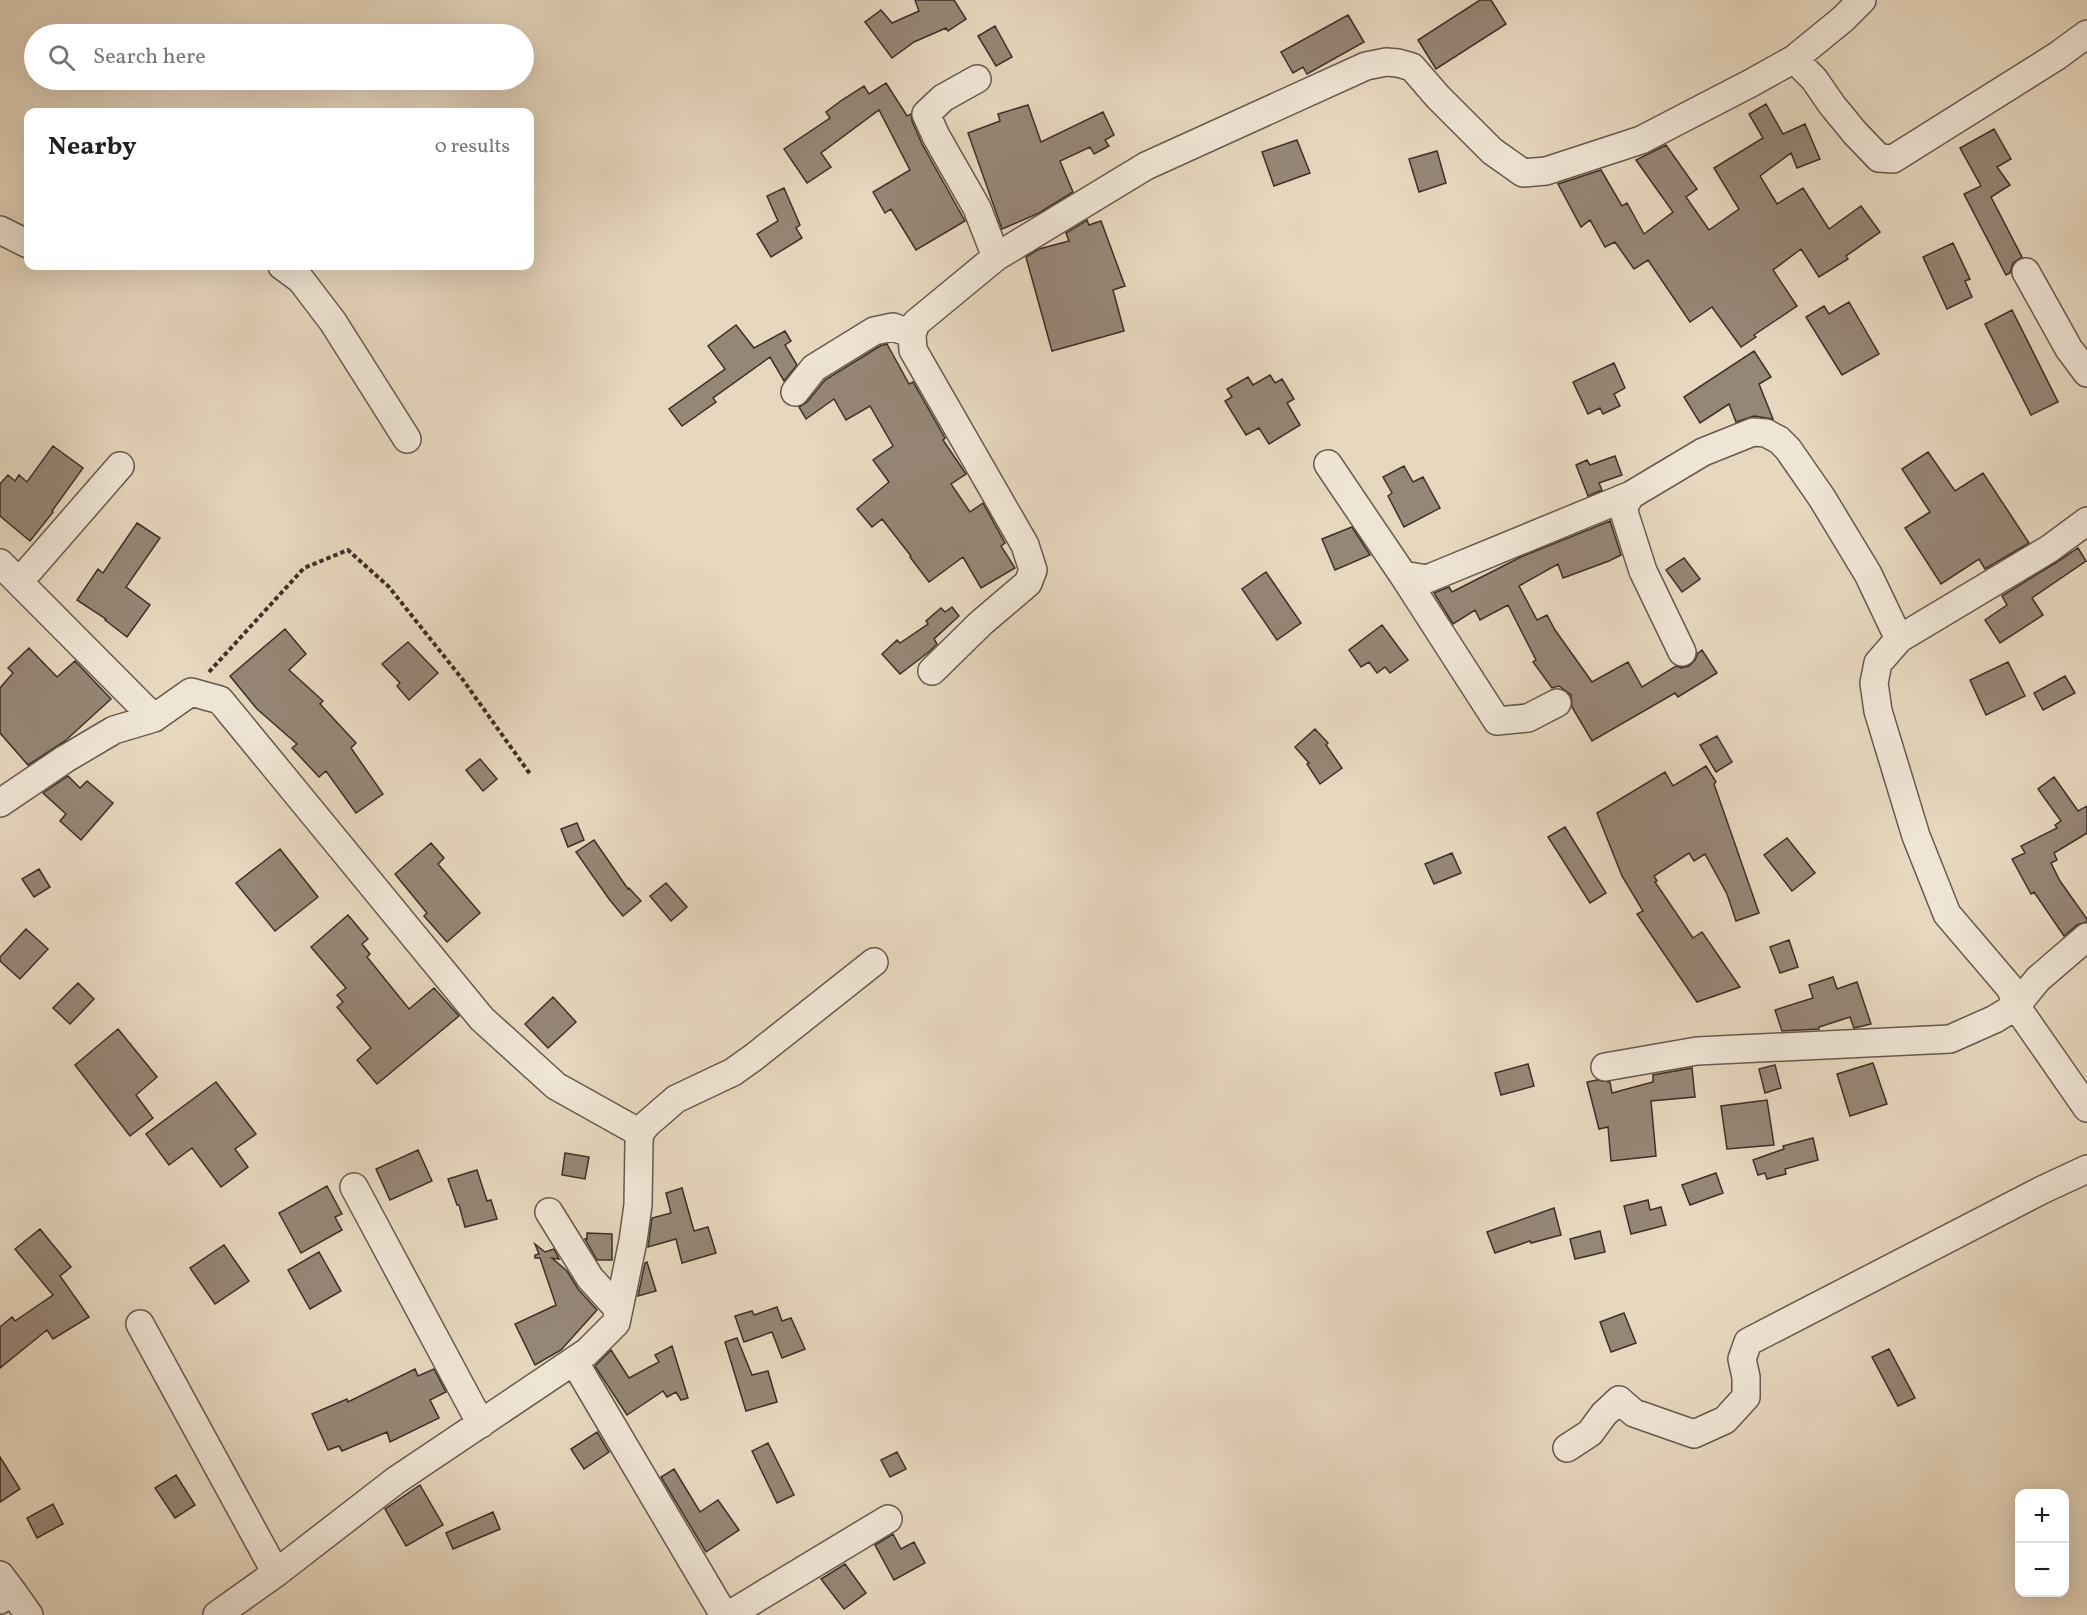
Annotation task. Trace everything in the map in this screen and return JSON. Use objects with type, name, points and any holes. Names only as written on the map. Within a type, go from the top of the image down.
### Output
[{"type":"street","points":[[932,671],[1028,583],[1033,570],[1025,545],[913,350],[912,334],[916,323],[996,257],[1146,166],[1366,66],[1386,62],[1412,67],[1438,97],[1492,151],[1523,173],[1545,171],[1641,140],[1794,59],[1843,19],[1862,0]]},
{"type":"street","points":[[1794,59],[1814,79],[1855,133],[1879,158],[1893,159],[2057,56],[2087,34]]},
{"type":"street","points":[[977,79],[943,98],[926,114],[977,208],[996,257]]},
{"type":"street","points":[[0,230],[24,242]]},
{"type":"street","points":[[287,270],[301,280],[333,322],[407,439]]},
{"type":"street","points":[[2026,272],[2069,349],[2087,373]]},
{"type":"street","points":[[795,393],[814,368],[874,331],[893,327],[912,334]]},
{"type":"street","points":[[1403,575],[1427,579],[1631,495],[1703,452],[1753,432],[1766,433],[1779,440],[1788,449],[1822,498],[1868,574],[1899,639]]},
{"type":"street","points":[[1328,464],[1497,721],[1528,718],[1557,703]]},
{"type":"street","points":[[19,582],[120,466]]},
{"type":"street","points":[[1631,495],[1624,506],[1625,515],[1643,571],[1682,652]]},
{"type":"street","points":[[2087,521],[2049,549],[1899,639],[1878,663],[1874,683],[1878,711],[1916,836],[1947,914],[2011,989],[2016,1006],[2087,1108]]},
{"type":"street","points":[[0,563],[154,718]]},
{"type":"street","points":[[0,803],[64,759],[114,730],[154,718],[191,692],[220,700],[482,1019],[556,1086],[640,1133]]},
{"type":"street","points":[[1605,1067],[1697,1051],[1950,1039],[1995,1019],[2016,1006],[2038,979],[2087,937]]},
{"type":"street","points":[[217,1615],[276,1573],[395,1481],[587,1352],[616,1323],[636,1223],[640,1133],[676,1099],[733,1072],[874,962]]},
{"type":"street","points":[[1567,1448],[1590,1433],[1604,1414],[1619,1400],[1634,1413],[1694,1434],[1725,1420],[1746,1397],[1746,1377],[1742,1359],[1748,1342],[2087,1169]]},
{"type":"street","points":[[354,1187],[482,1424]]},
{"type":"street","points":[[549,1212],[590,1278],[618,1309]]},
{"type":"street","points":[[140,1324],[276,1573]]},
{"type":"street","points":[[574,1361],[724,1615]]},
{"type":"street","points":[[729,1615],[888,1519]]},
{"type":"street","points":[[4,1589],[29,1615]]},
{"type":"path","points":[[191,692],[304,568],[348,550],[389,587],[463,680],[530,774]]},
{"type":"building","points":[[915,0],[954,0],[966,19],[948,31],[946,28],[914,42],[892,58],[865,22],[881,10],[892,23],[919,11]]},
{"type":"building","points":[[1480,0],[1491,0],[1506,24],[1436,69],[1418,40]]},
{"type":"building","points":[[1348,15],[1364,42],[1307,74],[1303,67],[1293,73],[1281,52]]},
{"type":"building","points":[[995,26],[1012,57],[996,66],[978,36]]},
{"type":"building","points":[[886,83],[907,116],[911,114],[922,144],[965,221],[916,250],[891,209],[885,213],[873,192],[910,170],[879,110],[821,153],[831,167],[807,183],[784,149],[830,118],[826,112],[842,100],[864,86],[869,94]]},
{"type":"building","points":[[1766,104],[1783,134],[1805,124],[1820,159],[1797,168],[1791,153],[1760,176],[1777,204],[1803,188],[1829,229],[1861,206],[1880,232],[1846,256],[1848,259],[1819,277],[1801,249],[1773,270],[1797,306],[1754,335],[1756,337],[1741,347],[1712,307],[1690,322],[1648,260],[1634,269],[1615,242],[1605,247],[1590,220],[1581,227],[1558,184],[1601,170],[1622,206],[1627,203],[1644,234],[1673,212],[1636,160],[1666,145],[1697,189],[1686,197],[1709,230],[1739,209],[1714,168],[1763,138],[1749,114]]},
{"type":"building","points":[[1028,105],[1041,142],[1103,112],[1114,135],[1105,140],[1109,146],[1094,154],[1090,147],[1060,161],[1073,192],[1039,213],[1002,229],[968,133],[1000,121],[998,114]]},
{"type":"building","points":[[1994,129],[2011,159],[1997,167],[2010,185],[1991,197],[2022,257],[2013,263],[2010,273],[2006,275],[1964,194],[1981,186],[1960,148]]},
{"type":"building","points":[[1297,140],[1310,173],[1274,186],[1262,152]]},
{"type":"building","points":[[1437,151],[1446,183],[1419,192],[1409,159]]},
{"type":"building","points":[[784,188],[800,225],[796,228],[802,238],[771,257],[757,234],[778,221],[767,196]]},
{"type":"building","points":[[1087,220],[1089,225],[1101,221],[1125,286],[1113,290],[1124,331],[1052,351],[1026,257],[1039,249],[1069,241],[1066,233]]},
{"type":"building","points":[[1953,243],[1970,279],[1965,281],[1972,297],[1947,309],[1923,257]]},
{"type":"building","points":[[1849,302],[1879,354],[1842,375],[1806,317],[1824,306],[1829,314]]},
{"type":"building","points":[[2012,310],[2058,402],[2031,415],[1985,324]]},
{"type":"building","points":[[736,325],[754,348],[785,331],[791,341],[785,345],[797,365],[784,381],[770,357],[713,398],[716,402],[682,426],[669,409],[725,369],[708,346]]},
{"type":"building","points":[[887,344],[909,384],[913,382],[945,438],[943,440],[966,474],[951,484],[970,512],[983,503],[1005,543],[1001,546],[1015,568],[981,588],[963,557],[929,582],[882,519],[872,527],[857,509],[889,482],[873,460],[893,446],[870,406],[846,420],[834,399],[806,419],[799,407],[807,402],[825,380]]},
{"type":"building","points":[[1754,351],[1771,377],[1759,384],[1773,419],[1754,416],[1736,422],[1729,404],[1700,423],[1684,397]]},
{"type":"building","points":[[1614,363],[1625,388],[1614,394],[1620,406],[1603,414],[1600,408],[1588,414],[1573,382]]},
{"type":"building","points":[[1270,375],[1275,383],[1282,379],[1294,399],[1287,403],[1300,425],[1269,444],[1259,428],[1246,435],[1225,401],[1232,397],[1227,389],[1248,377],[1253,385]]},
{"type":"building","points":[[53,446],[83,468],[30,541],[0,516],[0,484],[8,475],[15,481],[19,475],[27,482]]},
{"type":"building","points":[[1928,452],[1955,491],[1983,473],[2029,543],[1985,569],[1979,559],[1941,584],[1905,528],[1930,512],[1902,469]]},
{"type":"building","points":[[1615,456],[1622,475],[1599,483],[1602,490],[1588,496],[1576,465],[1587,460],[1590,465]]},
{"type":"building","points":[[1404,466],[1413,482],[1423,477],[1440,508],[1404,527],[1388,496],[1392,493],[1383,477]]},
{"type":"building","points":[[1610,521],[1621,555],[1563,578],[1558,564],[1519,586],[1537,620],[1547,615],[1592,682],[1628,662],[1642,687],[1676,666],[1681,668],[1689,666],[1702,650],[1717,673],[1678,697],[1675,693],[1592,741],[1572,707],[1571,695],[1559,686],[1552,688],[1533,662],[1536,660],[1508,605],[1480,620],[1475,610],[1453,624],[1434,593],[1449,587],[1452,592],[1521,557]]},
{"type":"building","points":[[137,523],[160,538],[126,587],[150,605],[127,637],[106,619],[77,600],[98,569],[103,573]]},
{"type":"building","points":[[1352,527],[1370,555],[1335,570],[1322,539]]},
{"type":"building","points":[[2078,548],[2086,561],[2032,598],[2043,615],[2000,643],[1985,620],[2007,605],[2002,596]]},
{"type":"building","points":[[1684,558],[1700,579],[1682,592],[1666,570]]},
{"type":"building","points":[[1266,572],[1301,623],[1277,640],[1242,589]]},
{"type":"building","points":[[952,607],[959,616],[934,639],[937,644],[930,651],[900,674],[882,654],[897,640],[900,643],[928,624],[926,621],[941,608],[945,612]]},
{"type":"building","points":[[1382,625],[1408,660],[1390,673],[1385,667],[1377,673],[1369,662],[1361,667],[1349,650]]},
{"type":"building","points":[[285,629],[306,654],[289,670],[323,701],[320,704],[356,743],[351,748],[383,794],[356,813],[326,771],[319,777],[292,748],[297,744],[257,709],[230,676]]},
{"type":"building","points":[[408,642],[438,673],[409,700],[397,686],[400,683],[382,664]]},
{"type":"building","points":[[29,648],[57,677],[75,661],[111,699],[65,741],[28,765],[0,733],[0,688],[13,673],[8,668]]},
{"type":"building","points":[[2008,662],[2025,696],[1986,715],[1970,680]]},
{"type":"building","points":[[2065,676],[2075,693],[2043,710],[2034,693]]},
{"type":"building","points":[[1315,729],[1328,743],[1326,745],[1342,768],[1320,784],[1307,764],[1309,763],[1295,747]]},
{"type":"building","points":[[1717,736],[1732,762],[1716,772],[1700,745]]},
{"type":"building","points":[[480,759],[497,779],[483,791],[466,770]]},
{"type":"building","points":[[1706,766],[1716,782],[1714,784],[1759,913],[1736,921],[1727,894],[1705,854],[1694,861],[1689,853],[1654,876],[1657,881],[1655,882],[1693,938],[1702,932],[1740,987],[1697,1002],[1637,914],[1643,911],[1622,876],[1597,813],[1665,772],[1673,786]]},
{"type":"building","points":[[68,776],[80,788],[87,781],[113,803],[81,840],[60,821],[66,814],[43,793]]},
{"type":"building","points":[[2054,777],[2078,811],[2087,806],[2087,833],[2054,853],[2057,860],[2051,863],[2060,881],[2087,919],[2087,922],[2077,925],[2064,936],[2034,892],[2031,894],[2012,859],[2025,853],[2021,846],[2057,828],[2055,825],[2061,821],[2038,789]]},
{"type":"building","points":[[577,823],[584,840],[568,847],[561,829]]},
{"type":"building","points":[[1565,827],[1606,893],[1590,903],[1548,837]]},
{"type":"building","points":[[1787,838],[1815,873],[1792,891],[1764,855]]},
{"type":"building","points":[[594,840],[628,889],[641,901],[623,916],[576,852]]},
{"type":"building","points":[[431,843],[444,858],[438,864],[480,913],[447,942],[424,916],[427,913],[395,874]]},
{"type":"building","points":[[280,849],[318,897],[275,931],[236,883]]},
{"type":"building","points":[[1452,853],[1461,873],[1434,884],[1425,864]]},
{"type":"building","points":[[39,869],[50,887],[34,897],[22,879]]},
{"type":"building","points":[[666,883],[687,907],[671,921],[650,896]]},
{"type":"building","points":[[348,915],[368,939],[362,944],[370,954],[367,957],[409,1009],[434,988],[459,1016],[377,1084],[357,1060],[371,1048],[337,1007],[343,1002],[337,995],[346,988],[311,947]]},
{"type":"building","points":[[26,929],[48,949],[20,979],[0,961],[0,957]]},
{"type":"building","points":[[1789,940],[1798,967],[1780,973],[1770,947]]},
{"type":"building","points":[[1833,977],[1837,989],[1857,982],[1871,1024],[1854,1028],[1850,1017],[1819,1027],[1819,1029],[1782,1031],[1775,1010],[1813,998],[1809,985]]},
{"type":"building","points":[[78,983],[94,999],[70,1024],[53,1008]]},
{"type":"building","points":[[553,997],[576,1022],[548,1048],[525,1024]]},
{"type":"building","points":[[118,1029],[157,1077],[136,1095],[153,1118],[130,1136],[75,1065]]},
{"type":"building","points":[[1873,1063],[1887,1104],[1850,1116],[1837,1074]]},
{"type":"building","points":[[1528,1064],[1534,1086],[1501,1095],[1495,1073]]},
{"type":"building","points":[[1775,1065],[1781,1088],[1765,1093],[1759,1069]]},
{"type":"building","points":[[1692,1068],[1695,1097],[1651,1101],[1656,1156],[1611,1161],[1608,1127],[1599,1129],[1587,1082],[1597,1080],[1610,1082],[1612,1093],[1653,1082],[1653,1075]]},
{"type":"building","points":[[216,1082],[256,1134],[235,1149],[248,1167],[221,1187],[192,1148],[169,1165],[146,1134]]},
{"type":"building","points":[[1767,1100],[1774,1145],[1727,1149],[1721,1106]]},
{"type":"building","points":[[1813,1138],[1818,1160],[1785,1169],[1786,1174],[1767,1179],[1765,1173],[1758,1175],[1753,1160],[1784,1149],[1783,1146]]},
{"type":"building","points":[[418,1150],[432,1181],[390,1200],[376,1169]]},
{"type":"building","points":[[565,1153],[589,1157],[585,1179],[562,1175]]},
{"type":"building","points":[[477,1170],[487,1201],[491,1200],[497,1219],[465,1227],[448,1179]]},
{"type":"building","points":[[1716,1173],[1723,1193],[1690,1205],[1682,1185]]},
{"type":"building","points":[[327,1186],[342,1214],[335,1217],[342,1230],[301,1253],[279,1213]]},
{"type":"building","points":[[682,1188],[694,1231],[708,1227],[716,1253],[682,1263],[676,1239],[648,1247],[652,1218],[671,1213],[666,1193]]},
{"type":"building","points":[[1648,1200],[1650,1210],[1661,1207],[1666,1225],[1631,1234],[1624,1206]]},
{"type":"building","points":[[1554,1208],[1561,1235],[1531,1243],[1530,1241],[1495,1253],[1487,1232]]},
{"type":"building","points":[[40,1229],[71,1267],[60,1276],[89,1317],[53,1339],[47,1330],[0,1368],[0,1327],[12,1317],[15,1321],[53,1295],[15,1249]]},
{"type":"building","points":[[1600,1231],[1605,1252],[1575,1259],[1570,1239]]},
{"type":"building","points":[[587,1233],[612,1234],[612,1260],[597,1260],[585,1239],[587,1239]]},
{"type":"building","points":[[535,1244],[545,1252],[554,1249],[559,1259],[552,1258],[567,1271],[578,1289],[597,1310],[561,1350],[535,1365],[515,1324],[556,1305],[540,1258],[535,1258],[535,1255],[539,1254]]},
{"type":"building","points":[[224,1245],[249,1281],[215,1304],[190,1268]]},
{"type":"building","points":[[319,1252],[341,1291],[310,1309],[288,1270]]},
{"type":"building","points":[[647,1262],[656,1291],[638,1296],[645,1263]]},
{"type":"building","points":[[777,1307],[782,1321],[791,1318],[805,1349],[782,1358],[772,1332],[744,1342],[735,1316],[752,1311],[754,1315]]},
{"type":"building","points":[[1624,1313],[1636,1343],[1611,1352],[1600,1322]]},
{"type":"building","points":[[737,1338],[752,1375],[768,1371],[777,1402],[746,1411],[725,1342]]},
{"type":"building","points":[[672,1346],[688,1398],[681,1400],[676,1392],[667,1397],[663,1391],[627,1415],[595,1366],[611,1350],[629,1378],[659,1362],[655,1355]]},
{"type":"building","points":[[1889,1349],[1915,1398],[1898,1406],[1872,1357]]},
{"type":"building","points":[[415,1369],[418,1376],[434,1369],[446,1392],[430,1400],[439,1418],[390,1442],[387,1432],[342,1451],[339,1446],[328,1450],[312,1414],[347,1399],[348,1402]]},
{"type":"building","points":[[597,1432],[609,1452],[584,1469],[571,1449]]},
{"type":"building","points":[[768,1443],[794,1495],[777,1503],[752,1451]]},
{"type":"building","points":[[897,1452],[906,1469],[890,1477],[881,1460]]},
{"type":"building","points":[[0,1457],[20,1489],[0,1502]]},
{"type":"building","points":[[674,1469],[700,1512],[718,1500],[739,1530],[706,1552],[661,1477]]},
{"type":"building","points":[[176,1475],[195,1505],[175,1518],[155,1488]]},
{"type":"building","points":[[420,1485],[443,1525],[406,1546],[385,1509]]},
{"type":"building","points":[[53,1504],[63,1524],[37,1538],[27,1518]]},
{"type":"building","points":[[493,1512],[500,1529],[453,1549],[446,1533]]},
{"type":"building","points":[[893,1534],[901,1549],[914,1542],[925,1563],[894,1580],[875,1545]]},
{"type":"building","points":[[845,1564],[866,1593],[844,1609],[821,1579]]}]
